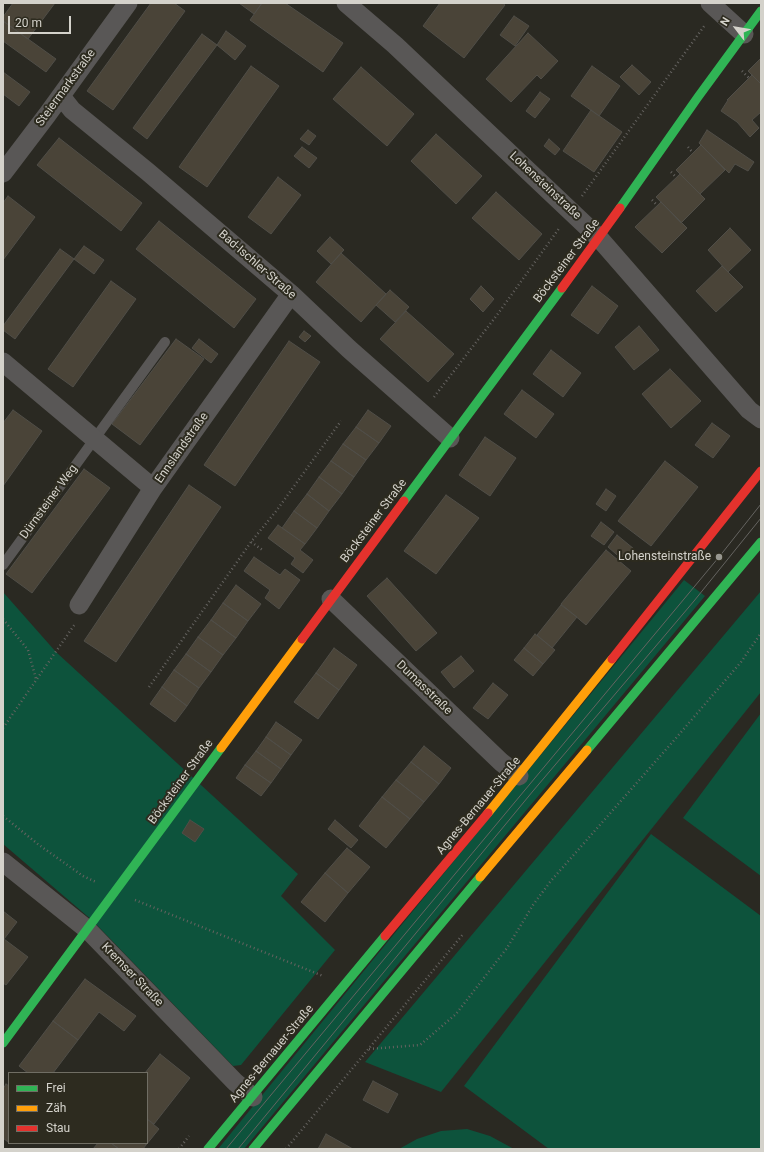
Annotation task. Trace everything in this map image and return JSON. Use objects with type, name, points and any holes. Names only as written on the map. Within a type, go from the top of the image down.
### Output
[{"type":"main road","name":"Böcksteiner Straße","points":[[3,1043],[599,238],[682,119],[761,12]]},
{"type":"main road","name":"Agnes-Bernauer-Straße","points":[[208,1149],[520,776],[761,471]]},
{"type":"main road","points":[[253,1149],[761,542]]},
{"type":"street","name":"Steiermarkstraße","points":[[3,173],[128,3]]},
{"type":"street","name":"Lohensteinstraße","points":[[346,3],[396,45],[599,238],[749,410],[761,419]]},
{"type":"street","points":[[710,11],[744,34]]},
{"type":"street","name":"Bad-Ischler-Straße","points":[[61,96],[72,110],[148,172],[291,294],[450,438]]},
{"type":"street","name":"Ennslandstraße","points":[[79,605],[153,488],[291,294]]},
{"type":"street","points":[[3,362],[153,488]]},
{"type":"street","name":"Dumasstraße","points":[[331,599],[501,762],[520,776]]},
{"type":"street","name":"Kremser Straße","points":[[3,862],[88,930],[235,1082],[252,1097]]},
{"type":"lane","name":"Dürnsteiner Weg","points":[[3,565],[165,342]]},
{"type":"path","points":[[581,198],[710,11]]},
{"type":"path","points":[[432,399],[497,314],[561,225]]},
{"type":"path","points":[[149,687],[252,542],[341,421]]},
{"type":"path","points":[[252,542],[264,551]]},
{"type":"path","points":[[3,728],[80,617],[79,605]]},
{"type":"path","points":[[3,619],[28,650],[36,679]]},
{"type":"path","points":[[368,1049],[420,1045],[456,1014],[507,948],[533,905],[550,882],[736,668],[761,633]]},
{"type":"path","points":[[3,816],[39,845],[77,871],[102,885]]},
{"type":"path","points":[[129,897],[323,976]]},
{"type":"green space","points":[[684,580],[705,596],[244,1149],[218,1149]]},
{"type":"green space","points":[[761,591],[761,692],[441,1092],[365,1062]]},
{"type":"green space","points":[[3,592],[56,652],[298,874],[281,896],[335,950],[241,1065],[233,1066],[93,921],[3,844]]},
{"type":"green space","points":[[761,713],[761,876],[683,818]]},
{"type":"green space","points":[[651,834],[761,916],[761,1149],[549,1149],[464,1086]]},
{"type":"green space","points":[[467,1129],[490,1136],[514,1149],[399,1149],[417,1139],[441,1131]]},
{"type":"building","points":[[13,3],[55,3],[28,39],[3,21],[3,17]]},
{"type":"building","points":[[151,3],[174,3],[185,11],[113,110],[87,91]]},
{"type":"building","points":[[239,3],[262,3],[254,14]]},
{"type":"building","points":[[262,3],[285,3],[343,43],[323,72],[250,20]]},
{"type":"building","points":[[440,3],[502,3],[505,5],[464,58],[423,26]]},
{"type":"building","points":[[514,16],[529,26],[515,46],[500,35]]},
{"type":"building","points":[[3,21],[56,59],[46,72],[3,41]]},
{"type":"building","points":[[226,31],[246,46],[235,60],[217,45]]},
{"type":"building","points":[[528,33],[558,61],[541,79],[537,75],[511,102],[486,79]]},
{"type":"building","points":[[202,34],[217,45],[147,139],[133,128]]},
{"type":"building","points":[[761,58],[761,84],[748,71]]},
{"type":"building","points":[[632,65],[651,82],[639,95],[620,77]]},
{"type":"building","points":[[251,66],[279,86],[207,187],[179,167]]},
{"type":"building","points":[[592,66],[620,86],[599,116],[571,96]]},
{"type":"building","points":[[361,67],[414,114],[387,146],[333,99]]},
{"type":"building","points":[[3,72],[30,92],[19,106],[3,94]]},
{"type":"building","points":[[752,75],[761,84],[761,112],[752,120],[759,128],[750,137],[737,122],[721,111],[727,100]]},
{"type":"building","points":[[540,92],[550,99],[535,118],[526,111]]},
{"type":"building","points":[[591,110],[622,132],[594,172],[563,151]]},
{"type":"building","points":[[308,130],[316,136],[309,145],[300,139]]},
{"type":"building","points":[[707,130],[754,162],[748,171],[735,164],[729,173],[699,143]]},
{"type":"building","points":[[436,134],[482,176],[456,204],[411,161]]},
{"type":"building","points":[[59,138],[142,203],[121,231],[37,165]]},
{"type":"building","points":[[549,139],[560,149],[555,155],[544,146]]},
{"type":"building","points":[[701,145],[725,170],[700,194],[676,170]]},
{"type":"building","points":[[302,147],[317,158],[309,168],[294,156]]},
{"type":"building","points":[[680,174],[705,199],[681,223],[656,197]]},
{"type":"building","points":[[278,177],[301,195],[271,234],[248,217]]},
{"type":"building","points":[[496,192],[542,234],[519,260],[472,218]]},
{"type":"building","points":[[8,196],[35,217],[3,260],[3,203]]},
{"type":"building","points":[[661,202],[687,228],[662,253],[635,227]]},
{"type":"building","points":[[159,221],[256,299],[234,328],[136,249]]},
{"type":"building","points":[[730,228],[751,250],[728,272],[708,250]]},
{"type":"building","points":[[330,237],[344,250],[331,264],[317,251]]},
{"type":"building","points":[[84,246],[104,260],[94,274],[74,259]]},
{"type":"building","points":[[60,249],[74,259],[15,339],[3,330],[3,326]]},
{"type":"building","points":[[341,253],[386,294],[361,322],[316,282]]},
{"type":"building","points":[[722,266],[743,287],[716,312],[696,291]]},
{"type":"building","points":[[111,281],[136,299],[73,387],[48,369]]},
{"type":"building","points":[[481,286],[494,299],[483,312],[470,299]]},
{"type":"building","points":[[592,286],[618,306],[598,334],[571,315]]},
{"type":"building","points":[[390,290],[409,307],[395,322],[376,305]]},
{"type":"building","points":[[406,311],[454,354],[428,382],[380,339]]},
{"type":"building","points":[[639,326],[659,350],[634,370],[615,347]]},
{"type":"building","points":[[304,331],[311,336],[305,342],[299,337]]},
{"type":"building","points":[[176,339],[204,359],[140,445],[112,424]]},
{"type":"building","points":[[199,339],[218,354],[211,363],[192,348]]},
{"type":"building","points":[[289,341],[320,362],[235,486],[204,465]]},
{"type":"building","points":[[551,350],[581,373],[563,397],[533,374]]},
{"type":"building","points":[[670,369],[701,401],[671,428],[642,394]]},
{"type":"building","points":[[522,390],[554,414],[536,438],[504,414]]},
{"type":"building","points":[[13,410],[42,431],[3,486],[3,423]]},
{"type":"building","points":[[368,410],[391,426],[379,443],[356,427]]},
{"type":"building","points":[[712,423],[730,436],[713,458],[695,445]]},
{"type":"building","points":[[356,427],[379,443],[366,460],[343,444]]},
{"type":"building","points":[[485,437],[516,458],[490,496],[459,475]]},
{"type":"building","points":[[343,444],[366,460],[354,477],[331,461]]},
{"type":"building","points":[[331,461],[354,477],[342,494],[319,477]]},
{"type":"building","points":[[665,461],[698,487],[651,546],[618,521]]},
{"type":"building","points":[[84,469],[110,488],[32,593],[6,574]]},
{"type":"building","points":[[319,477],[342,494],[329,511],[307,494]]},
{"type":"building","points":[[189,485],[221,507],[116,662],[84,641]]},
{"type":"building","points":[[606,489],[616,496],[606,511],[596,504]]},
{"type":"building","points":[[307,494],[329,511],[317,528],[294,511]]},
{"type":"building","points":[[446,495],[479,518],[436,574],[404,551]]},
{"type":"building","points":[[294,511],[317,528],[305,544],[282,528]]},
{"type":"building","points":[[601,522],[614,532],[604,545],[591,536]]},
{"type":"building","points":[[278,525],[305,544],[300,550],[313,560],[303,573],[291,564],[295,558],[268,538]]},
{"type":"building","points":[[617,535],[634,549],[624,561],[608,547]]},
{"type":"building","points":[[606,550],[631,571],[586,625],[561,604]]},
{"type":"building","points":[[254,557],[280,575],[285,569],[300,580],[279,609],[265,598],[270,590],[244,571]]},
{"type":"building","points":[[387,578],[437,633],[416,651],[367,596]]},
{"type":"building","points":[[236,585],[261,604],[248,621],[223,603]]},
{"type":"building","points":[[223,603],[248,621],[236,638],[211,620]]},
{"type":"building","points":[[561,605],[577,617],[552,648],[537,635]]},
{"type":"building","points":[[211,620],[236,638],[223,655],[198,637]]},
{"type":"building","points":[[535,634],[555,650],[543,664],[524,648]]},
{"type":"building","points":[[198,637],[223,655],[211,672],[186,654]]},
{"type":"building","points":[[334,648],[357,665],[339,690],[316,673]]},
{"type":"building","points":[[524,648],[543,664],[533,676],[514,660]]},
{"type":"building","points":[[186,654],[211,672],[199,688],[174,670]]},
{"type":"building","points":[[461,656],[474,671],[454,688],[441,672]]},
{"type":"building","points":[[174,670],[199,688],[187,706],[162,687]]},
{"type":"building","points":[[316,673],[339,690],[318,719],[294,702]]},
{"type":"building","points":[[493,683],[508,695],[488,719],[473,708]]},
{"type":"building","points":[[162,687],[187,706],[175,722],[150,704]]},
{"type":"building","points":[[276,722],[302,740],[291,755],[266,737]]},
{"type":"building","points":[[266,737],[291,755],[281,769],[256,751]]},
{"type":"building","points":[[424,746],[451,768],[439,784],[411,762]]},
{"type":"building","points":[[256,751],[281,769],[271,783],[245,765]]},
{"type":"building","points":[[411,762],[439,784],[424,802],[396,780]]},
{"type":"building","points":[[245,765],[271,783],[261,796],[236,778]]},
{"type":"building","points":[[396,780],[424,802],[410,819],[382,797]]},
{"type":"building","points":[[382,797],[410,819],[386,848],[359,826]]},
{"type":"building","points":[[190,820],[204,829],[195,842],[182,833]]},
{"type":"building","points":[[335,820],[358,840],[351,848],[328,829]]},
{"type":"building","points":[[347,848],[370,867],[348,893],[325,873]]},
{"type":"building","points":[[325,873],[348,893],[325,922],[301,902]]},
{"type":"building","points":[[3,911],[17,922],[4,939],[28,957],[6,985],[3,983]]},
{"type":"building","points":[[85,979],[136,1016],[124,1031],[99,1012],[78,1040],[53,1021]]},
{"type":"building","points":[[53,1021],[78,1040],[54,1072],[27,1072],[19,1066]]},
{"type":"building","points":[[160,1054],[190,1078],[154,1124],[148,1120],[148,1072],[146,1072]]},
{"type":"building","points":[[373,1081],[398,1094],[388,1113],[363,1100]]},
{"type":"building","points":[[6,1084],[8,1085],[8,1142],[3,1138],[3,1089]]},
{"type":"building","points":[[148,1120],[159,1129],[148,1143]]},
{"type":"building","points":[[326,1134],[353,1149],[318,1149]]},
{"type":"building","points":[[97,1144],[112,1144],[119,1149],[93,1149]]},
{"type":"building","points":[[112,1144],[146,1145],[143,1149],[119,1149]]},
{"type":"tram line","points":[[226,1149],[719,557],[761,504]]},
{"type":"tram line","points":[[238,1149],[533,791],[694,601],[761,518]]},
{"type":"traffic: fast","points":[[620,208],[761,11]]},
{"type":"traffic: fast","points":[[404,501],[562,288]]},
{"type":"traffic: fast","points":[[587,750],[761,542]]},
{"type":"traffic: fast","points":[[3,1043],[221,748]]},
{"type":"traffic: fast","points":[[253,1149],[480,877]]},
{"type":"traffic: fast","points":[[208,1149],[385,936]]},
{"type":"traffic: slow","points":[[221,748],[302,639]]},
{"type":"traffic: slow","points":[[488,813],[612,659]]},
{"type":"traffic: slow","points":[[480,877],[587,750]]},
{"type":"traffic: jam","points":[[562,288],[620,208]]},
{"type":"traffic: jam","points":[[612,659],[761,471]]},
{"type":"traffic: jam","points":[[302,639],[404,501]]},
{"type":"traffic: jam","points":[[385,936],[488,813]]},
{"type":"place","name":"Lohensteinstraße","points":[[719,557]]}]
